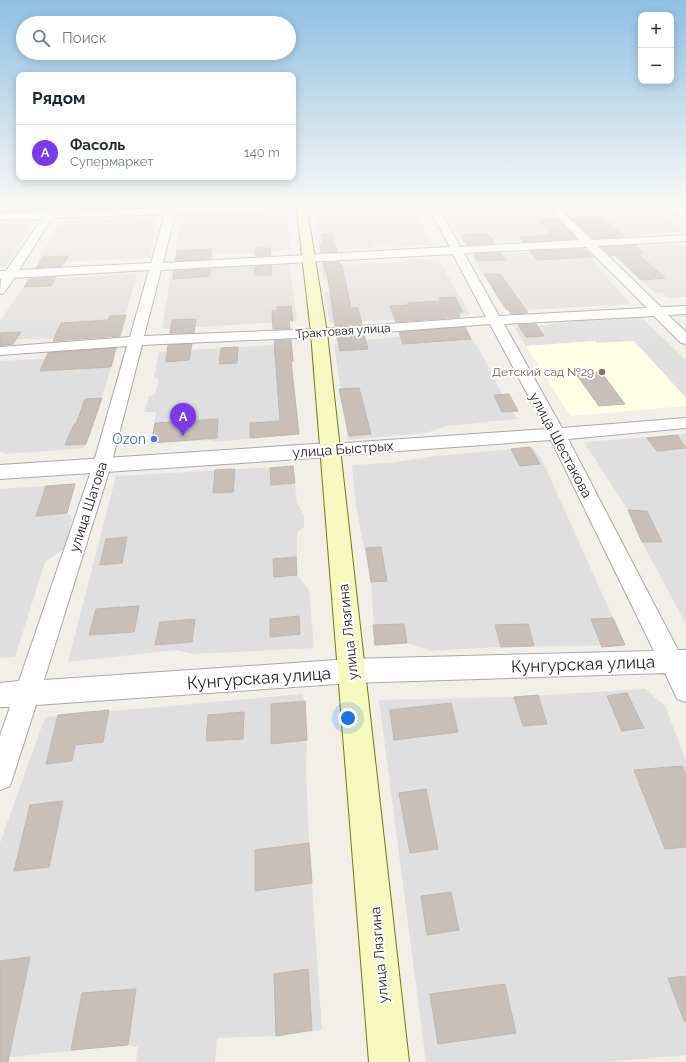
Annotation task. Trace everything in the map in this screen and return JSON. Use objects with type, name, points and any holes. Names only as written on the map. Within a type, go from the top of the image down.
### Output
[{"type":"main road","name":"улица Лязгина","points":[[307,253],[319,333],[389,1062]]},
{"type":"street","points":[[0,290],[6,275],[22,253]]},
{"type":"street","name":"улица Шатова","points":[[0,776],[102,465],[160,253]]},
{"type":"street","points":[[6,275],[409,253]]},
{"type":"street","name":"улица Шестакова","points":[[457,253],[679,661],[686,690]]},
{"type":"street","points":[[600,253],[686,340]]},
{"type":"street","name":"Трактовая улица","points":[[0,351],[137,341],[319,333],[495,320],[660,313],[686,310]]},
{"type":"street","name":"улица Быстрых","points":[[0,472],[556,434],[686,423]]},
{"type":"street","name":"Кунгурская улица","points":[[0,694],[27,694],[351,671],[679,661]]},
{"type":"shaded area","points":[[0,253],[14,253],[5,267],[0,267]]},
{"type":"shaded area","points":[[43,253],[151,253],[150,258],[37,263]]},
{"type":"shaded area","points":[[176,253],[264,253],[256,255],[252,253],[214,254],[214,257],[176,256]]},
{"type":"shaded area","points":[[504,253],[585,253],[631,304],[506,311],[472,256]]},
{"type":"shaded area","points":[[612,253],[686,253],[686,297],[667,298],[662,292],[655,293]]},
{"type":"shaded area","points":[[438,259],[470,315],[330,323],[324,292],[330,292],[327,280],[323,280],[322,266]]},
{"type":"shaded area","points":[[289,263],[297,321],[162,329],[171,271]]},
{"type":"shaded area","points":[[137,274],[121,332],[77,337],[0,340],[0,321],[28,280]]},
{"type":"shaded area","points":[[642,318],[686,360],[686,398],[634,341],[597,343],[595,341],[526,346],[515,328],[597,319]]},
{"type":"shaded area","points":[[467,332],[478,347],[502,394],[509,394],[518,411],[513,411],[517,419],[447,426],[426,433],[348,440],[334,344],[401,336]]},
{"type":"shaded area","name":"Детский сад №29","points":[[595,341],[597,343],[634,341],[686,398],[686,406],[570,416],[526,346]]},
{"type":"shaded area","points":[[291,343],[293,380],[299,434],[213,442],[212,440],[151,443],[156,412],[144,412],[149,396],[155,395],[159,380],[154,377],[159,352]]},
{"type":"shaded area","points":[[115,355],[96,417],[84,448],[7,454],[0,452],[0,361]]},
{"type":"shaded area","points":[[686,434],[686,624],[642,542],[628,510],[584,442]]},
{"type":"shaded area","points":[[533,447],[543,462],[625,645],[501,647],[431,651],[407,643],[375,645],[371,582],[356,506],[352,465],[389,463],[436,456]]},
{"type":"shaded area","points":[[293,466],[297,503],[304,515],[304,527],[297,533],[297,575],[309,590],[314,648],[193,654],[176,650],[68,662],[116,476]]},
{"type":"shaded area","points":[[75,484],[67,513],[72,517],[65,548],[45,562],[15,657],[0,658],[0,489]]},
{"type":"shaded area","points":[[645,689],[665,706],[686,760],[686,1055],[606,1062],[426,1062],[379,700],[514,697]]},
{"type":"shaded area","points":[[303,694],[307,740],[306,770],[309,843],[322,1030],[276,1036],[217,1038],[215,1062],[136,1062],[138,1047],[128,1045],[0,1058],[0,843],[45,717]]},
{"type":"building","points":[[177,253],[211,253],[211,259],[175,261]]},
{"type":"building","points":[[255,253],[271,253],[271,255],[255,256]]},
{"type":"building","points":[[501,253],[506,260],[478,261],[473,254]]},
{"type":"building","points":[[531,253],[589,253],[593,257],[537,260]]},
{"type":"building","points":[[607,253],[643,253],[637,253],[665,278],[641,280],[615,255],[610,256]]},
{"type":"building","points":[[69,256],[62,266],[36,268],[43,257]]},
{"type":"building","points":[[339,262],[340,265],[342,265],[351,308],[358,308],[362,324],[335,326],[327,272],[325,272],[323,263]]},
{"type":"building","points":[[271,265],[272,275],[254,275],[255,266]]},
{"type":"building","points":[[211,269],[210,276],[173,279],[174,271]]},
{"type":"building","points":[[484,274],[500,274],[528,313],[511,314],[508,309],[506,309]]},
{"type":"building","points":[[56,277],[51,286],[24,287],[29,279]]},
{"type":"building","points":[[455,297],[463,312],[458,312],[460,317],[396,322],[390,306],[408,305],[408,303],[441,301],[439,298]]},
{"type":"building","points":[[291,306],[293,321],[289,321],[290,329],[273,329],[272,311],[277,310],[277,307]]},
{"type":"building","points":[[126,315],[120,336],[53,341],[61,323],[108,320],[110,316]]},
{"type":"building","points":[[196,319],[194,333],[170,333],[172,320]]},
{"type":"building","points":[[536,324],[544,336],[526,337],[518,325]]},
{"type":"building","points":[[465,327],[471,339],[403,344],[399,332]]},
{"type":"building","points":[[21,332],[13,344],[0,346],[0,333]]},
{"type":"building","points":[[364,335],[368,349],[340,351],[337,337]]},
{"type":"building","points":[[291,340],[293,361],[291,361],[299,434],[250,438],[250,423],[280,421],[274,341]]},
{"type":"building","points":[[192,344],[189,360],[166,362],[168,345]]},
{"type":"building","points":[[238,347],[237,363],[219,364],[221,348]]},
{"type":"building","points":[[116,348],[111,367],[40,371],[48,353]]},
{"type":"building","points":[[601,372],[625,404],[599,406],[576,374]]},
{"type":"building","points":[[359,388],[371,434],[349,436],[339,389]]},
{"type":"building","points":[[509,394],[518,411],[502,412],[494,395]]},
{"type":"building","points":[[102,398],[86,444],[65,445],[74,424],[76,424],[85,399]]},
{"type":"building","points":[[218,419],[217,438],[151,443],[155,423]]},
{"type":"building","points":[[677,435],[686,448],[657,451],[647,438]]},
{"type":"building","points":[[530,447],[540,464],[520,466],[511,449]]},
{"type":"building","points":[[293,466],[295,483],[271,485],[270,468]]},
{"type":"building","points":[[235,469],[233,492],[213,493],[215,470]]},
{"type":"building","points":[[75,484],[67,513],[36,516],[46,486]]},
{"type":"building","points":[[628,510],[647,511],[662,542],[642,542]]},
{"type":"building","points":[[127,537],[122,563],[100,565],[106,539]]},
{"type":"building","points":[[381,547],[387,581],[371,582],[366,548]]},
{"type":"building","points":[[296,557],[297,575],[274,577],[273,559]]},
{"type":"building","points":[[139,606],[134,632],[89,635],[96,609]]},
{"type":"building","points":[[299,616],[300,634],[270,637],[270,619]]},
{"type":"building","points":[[613,618],[625,645],[602,647],[591,619]]},
{"type":"building","points":[[195,619],[192,642],[155,645],[160,622]]},
{"type":"building","points":[[404,624],[407,643],[375,645],[373,625]]},
{"type":"building","points":[[528,624],[534,646],[501,647],[495,625]]},
{"type":"building","points":[[627,693],[644,728],[622,731],[607,696]]},
{"type":"building","points":[[538,695],[547,724],[523,726],[514,697]]},
{"type":"building","points":[[305,701],[307,740],[271,744],[271,704]]},
{"type":"building","points":[[451,703],[458,732],[394,740],[390,710]]},
{"type":"building","points":[[109,710],[103,742],[75,745],[72,761],[46,764],[58,715]]},
{"type":"building","points":[[244,712],[243,739],[206,741],[208,715]]},
{"type":"building","points":[[682,766],[686,775],[686,847],[665,849],[634,770]]},
{"type":"building","points":[[426,789],[438,849],[410,853],[399,793]]},
{"type":"building","points":[[63,801],[49,867],[14,871],[30,805]]},
{"type":"building","points":[[309,843],[312,883],[255,891],[255,850]]},
{"type":"building","points":[[451,892],[459,930],[427,935],[421,896]]},
{"type":"building","points":[[30,957],[8,1062],[0,1062],[0,961]]},
{"type":"building","points":[[308,969],[312,1030],[276,1036],[274,974]]},
{"type":"building","points":[[686,976],[686,1021],[684,1021],[668,978]]},
{"type":"building","points":[[505,984],[516,1033],[438,1044],[430,994]]},
{"type":"building","points":[[136,989],[128,1045],[71,1050],[82,993]]},
{"type":"place","name":"Детский сад №29","points":[[602,372]]},
{"type":"place","name":"Фасоль","points":[[183,436]]},
{"type":"place","name":"Ozon","points":[[154,439]]}]
